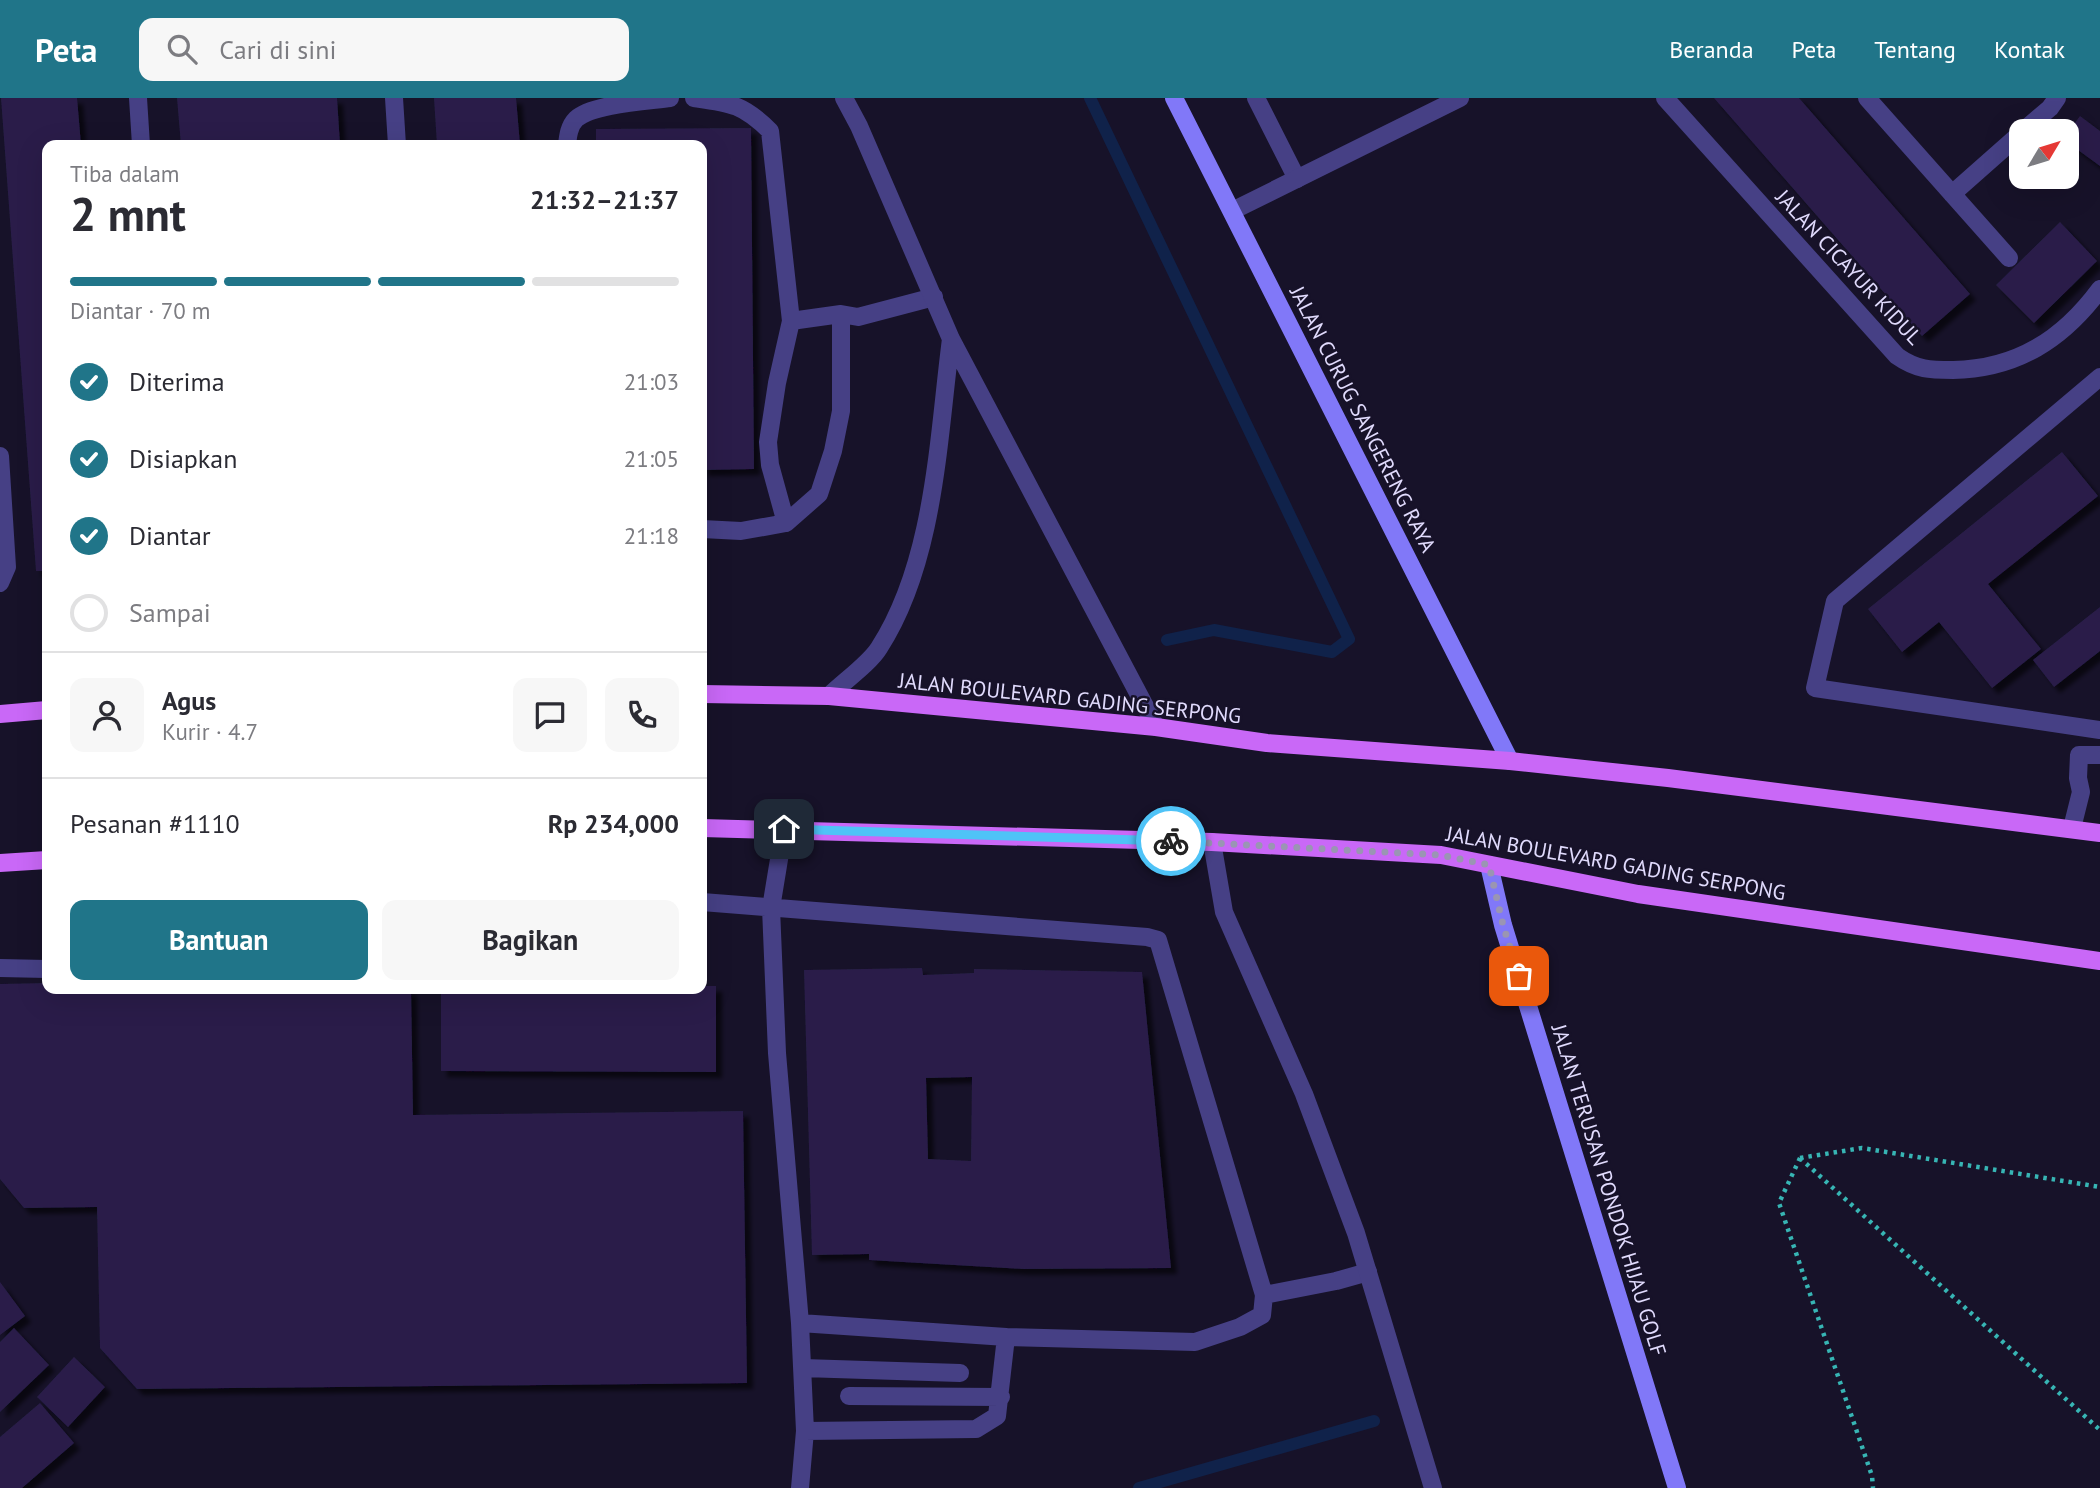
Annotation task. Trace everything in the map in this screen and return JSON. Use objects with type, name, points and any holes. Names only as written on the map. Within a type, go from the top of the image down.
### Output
[{"type":"main road","name":"JALAN CURUG SANGERENG RAYA","points":[[1174,98],[1510,761]]},
{"type":"main road","name":"JALAN BOULEVARD GADING SERPONG","points":[[707,694],[829,696],[1156,727],[1268,743],[1510,761],[2100,833]]},
{"type":"main road","points":[[0,714],[42,710]]},
{"type":"main road","name":"JALAN BOULEVARD GADING SERPONG","points":[[707,828],[1212,842],[1441,855],[1638,894],[2100,961]]},
{"type":"main road","points":[[0,863],[42,860]]},
{"type":"main road","name":"JALAN TERUSAN PONDOK HIJAU GOLF","points":[[1489,865],[1503,925],[1677,1488]]},
{"type":"street","points":[[138,98],[141,140]]},
{"type":"street","points":[[394,98],[397,140]]},
{"type":"street","points":[[567,140],[568,132],[578,117],[610,105],[670,98]]},
{"type":"street","points":[[694,98],[734,104],[755,116],[770,131],[791,321],[776,383],[768,442],[770,465],[786,523]]},
{"type":"street","points":[[845,98],[951,339],[1156,727]]},
{"type":"street","points":[[1256,98],[1297,179]]},
{"type":"street","points":[[1232,211],[1460,98]]},
{"type":"street","name":"JALAN CICAYUR KIDUL","points":[[1665,98],[1897,356],[1910,365],[1929,370],[1976,369],[2011,360],[2046,344],[2085,309],[2100,289]]},
{"type":"street","points":[[1867,98],[2009,258]]},
{"type":"street","points":[[2037,119],[2057,98]]},
{"type":"street","points":[[1952,194],[2009,144]]},
{"type":"street","points":[[791,321],[841,314],[858,317],[934,297]]},
{"type":"street","points":[[707,529],[741,531],[786,523],[820,494],[841,411],[841,314]]},
{"type":"street","points":[[829,696],[878,650],[911,583],[926,531],[951,339]]},
{"type":"street","points":[[2100,377],[1835,601],[1815,688],[2100,732]]},
{"type":"street","points":[[0,456],[7,567],[0,583]]},
{"type":"street","points":[[2071,828],[2081,792],[2078,778],[2079,755],[2100,732]]},
{"type":"street","points":[[2079,755],[2100,755]]},
{"type":"street","points":[[784,829],[771,908],[777,1053],[803,1368],[805,1431],[800,1488]]},
{"type":"street","points":[[1212,842],[1224,912],[1304,1094],[1356,1233],[1433,1488]]},
{"type":"street","points":[[707,902],[1158,940],[1264,1295],[1262,1315],[1240,1327],[1195,1342],[1006,1337],[800,1323]]},
{"type":"street","points":[[0,968],[42,969]]},
{"type":"street","points":[[1264,1295],[1368,1272]]},
{"type":"street","points":[[805,1431],[976,1429],[997,1416],[1006,1337]]},
{"type":"street","points":[[803,1368],[960,1373]]},
{"type":"street","points":[[849,1396],[1001,1397]]},
{"type":"path","points":[[1800,1158],[1862,1149],[2100,1187]]},
{"type":"path","points":[[1800,1158],[2100,1430]]},
{"type":"path","points":[[1800,1158],[1779,1203],[1872,1476],[1873,1488]]},
{"type":"building","points":[[1,98],[77,98],[81,140],[42,140],[42,571],[36,571]]},
{"type":"building","points":[[177,98],[337,98],[340,140],[181,140]]},
{"type":"building","points":[[434,98],[516,98],[520,140],[437,140]]},
{"type":"building","points":[[1714,98],[1799,98],[1970,294],[1922,336]]},
{"type":"building","points":[[2080,116],[2100,131],[2100,166],[2079,151]]},
{"type":"building","points":[[751,128],[754,469],[707,470],[707,140],[596,140],[596,129]]},
{"type":"building","points":[[2060,222],[2097,261],[2034,323],[1996,285]]},
{"type":"building","points":[[2062,452],[2098,496],[1988,584],[2041,649],[1992,688],[1939,622],[1902,652],[1868,609]]},
{"type":"building","points":[[2100,607],[2100,651],[2054,687],[2033,660]]},
{"type":"building","points":[[922,968],[923,975],[974,973],[974,969],[1142,972],[1171,1268],[1024,1269],[869,1260],[869,1254],[812,1255],[804,970]],"holes":[[[972,1077],[971,1161],[928,1159],[926,1078]]]},
{"type":"building","points":[[42,983],[42,994],[411,994],[413,1115],[743,1111],[747,1383],[137,1389],[100,1348],[97,1207],[24,1208],[0,1179],[0,984]]},
{"type":"building","points":[[707,986],[716,986],[716,1072],[441,1071],[441,994],[707,994]]},
{"type":"building","points":[[0,1282],[25,1316],[0,1335]]},
{"type":"building","points":[[14,1328],[49,1365],[0,1412],[0,1342]]},
{"type":"building","points":[[74,1357],[105,1387],[68,1427],[37,1397]]},
{"type":"building","points":[[40,1403],[74,1443],[22,1488],[0,1488],[0,1437]]},
{"type":"waterway","points":[[1090,98],[1349,639],[1332,652],[1214,630],[1167,640]]},
{"type":"waterway","points":[[1139,1488],[1374,1421]]},
{"type":"way so far","points":[[1171,841],[1441,855],[1489,865],[1503,925],[1519,976]]},
{"type":"route","points":[[784,829],[1171,841]]}]
